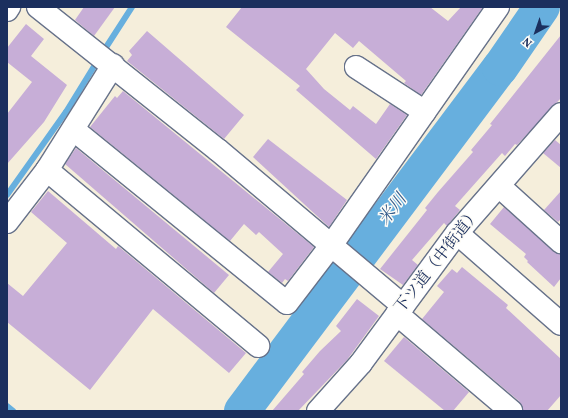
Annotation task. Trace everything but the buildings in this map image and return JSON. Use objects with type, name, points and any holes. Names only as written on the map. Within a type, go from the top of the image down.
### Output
[{"type":"main road","points":[[38,7],[103,58],[368,277],[400,310],[510,411]]},
{"type":"main road","points":[[74,130],[287,303],[334,250],[425,112],[498,7]]},
{"type":"main road","points":[[7,222],[47,170],[74,130],[103,58]]},
{"type":"main road","points":[[356,67],[425,112]]},
{"type":"main road","name":"下ツ道（中街道）","points":[[318,411],[361,363],[457,232],[558,124]]},
{"type":"main road","points":[[47,170],[258,346]]},
{"type":"main road","points":[[499,186],[561,242]]},
{"type":"main road","points":[[457,232],[561,324]]},
{"type":"waterway","points":[[103,52],[132,7]]},
{"type":"waterway","name":"米川","points":[[242,411],[500,68],[542,7]]},
{"type":"waterway","points":[[7,195],[66,112],[98,60]]},
{"type":"waterway","points":[[7,406],[13,411]]}]
